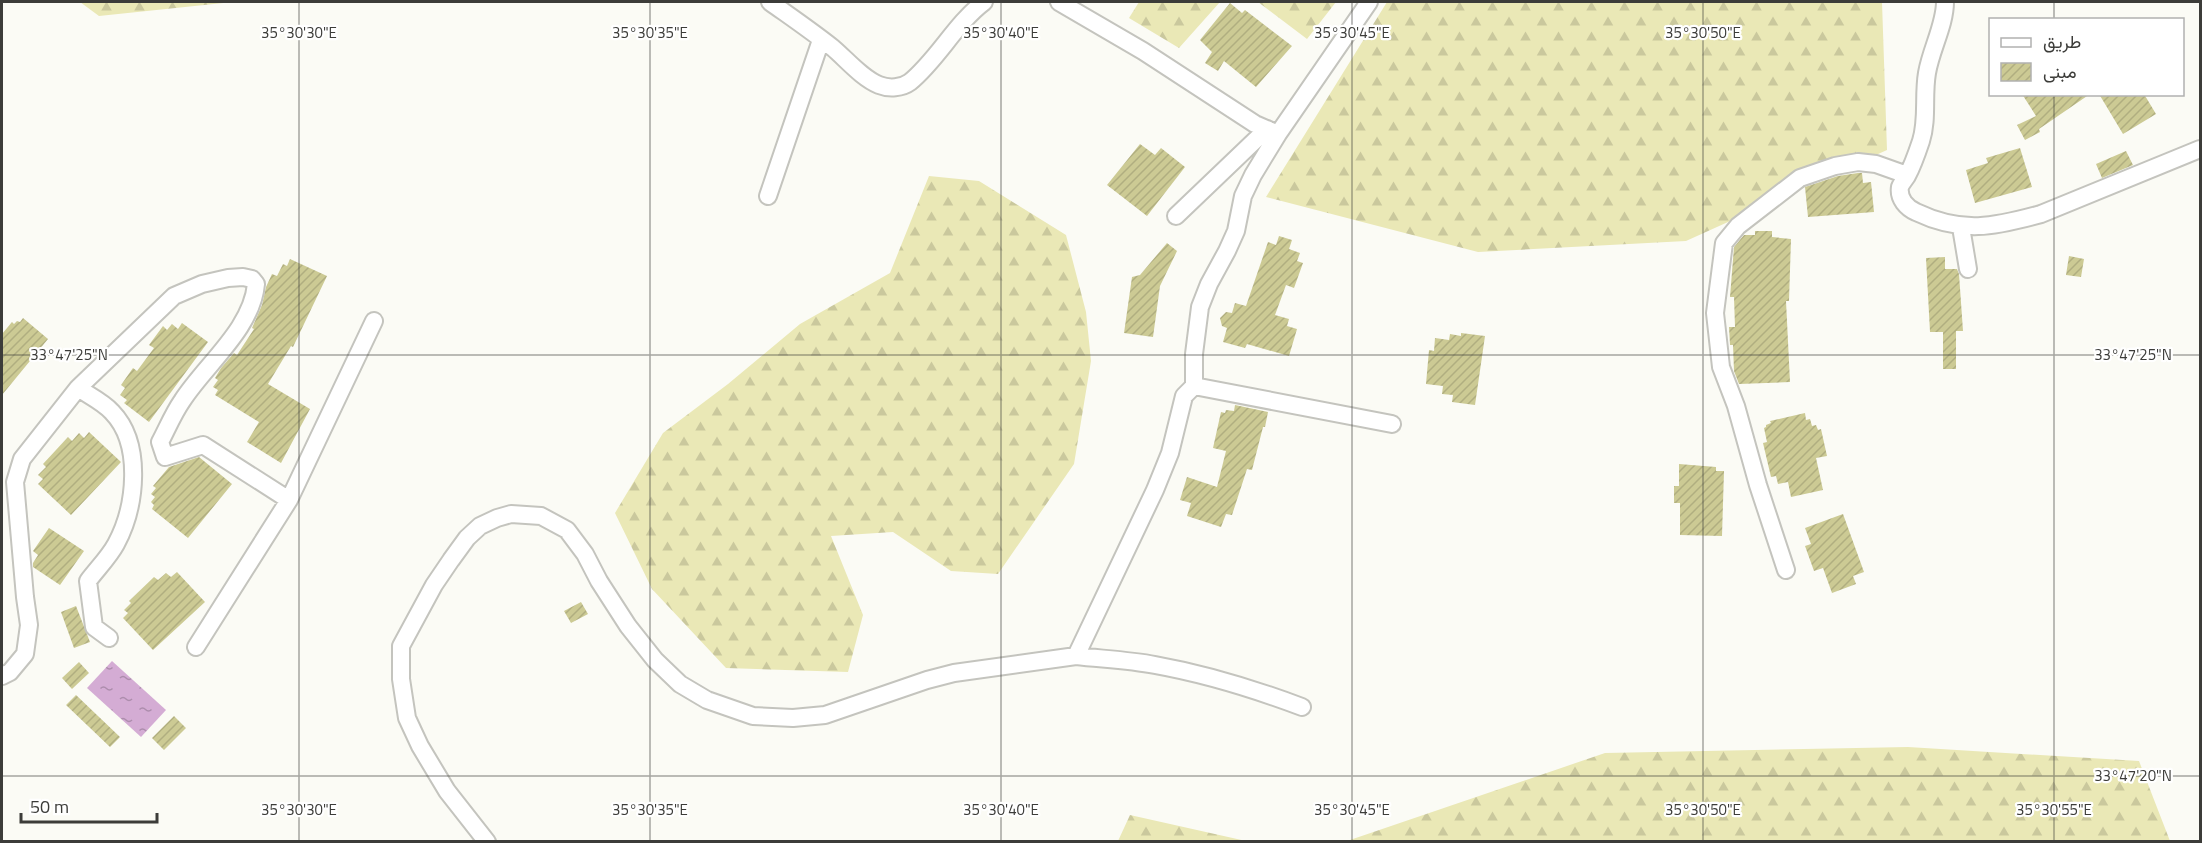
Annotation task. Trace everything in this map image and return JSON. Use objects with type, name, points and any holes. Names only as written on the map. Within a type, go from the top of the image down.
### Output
[{"type":"street","points":[[771,2],[871,81],[884,87],[898,87],[908,83],[943,46],[959,24],[984,2]]},
{"type":"street","points":[[1059,2],[1143,51],[1247,119],[1272,132]]},
{"type":"street","points":[[1176,216],[1272,132],[1369,2]]},
{"type":"street","points":[[1945,2],[1927,73],[1922,138],[1900,188],[1902,200],[1908,209],[1939,223],[1961,227],[2014,222],[2041,214],[2200,149]]},
{"type":"street","points":[[768,196],[821,40]]},
{"type":"street","points":[[1076,656],[1155,490],[1170,453],[1184,396],[1194,386],[1194,354],[1200,307],[1236,231],[1243,196],[1272,132]]},
{"type":"street","points":[[1786,570],[1758,485],[1736,406],[1721,367],[1715,313],[1724,243],[1738,226],[1800,178],[1834,166],[1858,162],[1876,164],[1907,175]]},
{"type":"street","points":[[1961,227],[1968,269]]},
{"type":"street","points":[[2,676],[10,672],[25,654],[29,625],[15,482],[22,459],[78,388],[174,296],[202,284],[228,278],[243,277],[252,279],[256,284],[255,294],[243,321],[182,401],[160,442],[165,457],[203,445],[289,500]]},
{"type":"street","points":[[196,647],[289,500],[374,321]]},
{"type":"street","points":[[1194,386],[1392,424]]},
{"type":"street","points":[[78,388],[112,411],[126,431],[132,452],[132,489],[128,517],[116,546],[88,581],[94,627],[109,638]]},
{"type":"street","points":[[487,842],[447,791],[420,746],[407,718],[401,679],[401,646],[434,585],[467,538],[480,526],[511,514],[541,516],[567,530],[585,554],[599,581],[628,626],[654,660],[680,684],[707,700],[753,716],[793,718],[825,715],[954,673],[1076,656],[1154,665],[1183,671],[1234,683],[1302,707]]},
{"type":"green space","points":[[80,2],[233,2],[99,16]]},
{"type":"green space","points":[[1139,2],[1220,2],[1179,48],[1129,18]]},
{"type":"green space","points":[[1258,2],[1336,2],[1307,39]]},
{"type":"green space","points":[[1387,2],[1882,2],[1887,150],[1686,241],[1478,252],[1266,197]]},
{"type":"green space","points":[[929,176],[979,181],[1066,235],[1086,312],[1091,361],[1074,464],[998,574],[951,571],[893,532],[831,536],[863,615],[848,672],[726,668],[652,589],[615,513],[663,433],[728,384],[800,324],[890,273]]},
{"type":"green space","points":[[1908,747],[2139,761],[2170,841],[1347,841],[1605,753]]},
{"type":"green space","points":[[1130,815],[1246,841],[1118,841]]},
{"type":"water","points":[[112,661],[166,710],[141,737],[87,688]]},
{"type":"building","points":[[1230,3],[1242,13],[1245,10],[1292,46],[1256,87],[1224,61],[1218,71],[1205,63],[1212,52],[1200,40]]},
{"type":"building","points":[[2023,96],[2087,96],[2039,129],[2040,132],[2025,140],[2017,125],[2036,116]]},
{"type":"building","points":[[2100,96],[2145,96],[2156,114],[2123,134]]},
{"type":"building","points":[[1140,144],[1155,155],[1161,148],[1185,167],[1147,216],[1107,185]]},
{"type":"building","points":[[2020,148],[2032,187],[1975,203],[1966,170],[1988,163],[1986,158]]},
{"type":"building","points":[[2126,151],[2133,165],[2102,178],[2096,164]]},
{"type":"building","points":[[1862,173],[1863,183],[1871,182],[1874,212],[1808,217],[1805,187],[1838,176]]},
{"type":"building","points":[[1755,231],[1772,231],[1772,237],[1791,239],[1789,301],[1786,301],[1790,382],[1739,384],[1734,371],[1733,345],[1730,345],[1729,327],[1735,327],[1734,297],[1730,297],[1734,247],[1744,235],[1755,235]]},
{"type":"building","points":[[1279,236],[1292,240],[1289,249],[1300,253],[1297,261],[1303,263],[1294,288],[1286,285],[1275,315],[1289,319],[1287,326],[1297,329],[1289,356],[1247,344],[1245,348],[1223,342],[1227,328],[1222,326],[1220,318],[1226,312],[1232,313],[1235,303],[1246,306],[1268,242],[1276,245]]},
{"type":"building","points":[[1167,243],[1177,251],[1160,286],[1153,337],[1124,333],[1132,277],[1140,275]]},
{"type":"building","points":[[2069,256],[2084,259],[2081,277],[2066,275]]},
{"type":"building","points":[[1945,257],[1945,269],[1957,269],[1959,274],[1963,331],[1956,331],[1956,369],[1943,369],[1943,332],[1930,332],[1926,258]]},
{"type":"building","points":[[290,259],[327,276],[293,347],[291,346],[268,384],[310,409],[281,463],[247,442],[259,422],[215,395],[218,390],[213,387],[218,380],[215,378],[221,368],[234,353],[237,355],[254,329],[252,328],[272,274],[277,276],[283,264],[287,266]]},
{"type":"building","points":[[23,318],[48,339],[2,395],[2,334],[12,322],[14,324],[17,321],[20,322]]},
{"type":"building","points":[[182,323],[208,342],[149,422],[124,403],[127,400],[120,395],[125,388],[121,385],[133,368],[137,371],[154,348],[149,345],[163,326],[167,330],[172,324],[178,329]]},
{"type":"building","points":[[1461,333],[1485,336],[1475,405],[1452,402],[1453,395],[1442,394],[1443,386],[1426,384],[1429,350],[1434,351],[1435,338],[1449,340],[1450,334],[1461,336]]},
{"type":"building","points":[[1235,405],[1268,412],[1252,470],[1247,469],[1232,515],[1226,514],[1221,527],[1187,516],[1191,503],[1180,500],[1187,477],[1217,487],[1226,451],[1213,448],[1221,412],[1234,411]]},
{"type":"building","points":[[1805,413],[1806,420],[1810,419],[1812,426],[1816,425],[1818,430],[1821,429],[1827,456],[1816,458],[1823,490],[1791,497],[1788,482],[1778,484],[1776,476],[1771,477],[1763,443],[1767,442],[1764,428],[1771,423],[1770,421]]},
{"type":"building","points":[[89,432],[121,462],[71,515],[38,484],[43,479],[38,475],[46,467],[43,464],[68,437],[72,441],[79,433],[84,438]]},
{"type":"building","points":[[199,457],[232,484],[188,538],[152,509],[154,505],[151,502],[155,497],[151,494],[156,488],[153,486],[169,467]]},
{"type":"building","points":[[1679,464],[1716,467],[1716,471],[1724,471],[1722,536],[1680,535],[1680,503],[1674,503],[1674,486],[1679,486]]},
{"type":"building","points":[[1843,514],[1864,572],[1853,576],[1856,584],[1832,593],[1823,568],[1814,571],[1805,546],[1811,544],[1805,528]]},
{"type":"building","points":[[49,528],[84,551],[60,585],[33,567],[38,555],[33,551]]},
{"type":"building","points":[[177,572],[205,602],[153,650],[123,618],[128,613],[124,610],[131,603],[129,601],[154,577],[158,580],[166,573],[171,577]]},
{"type":"building","points":[[581,602],[588,614],[571,623],[564,611]]},
{"type":"building","points":[[76,606],[90,642],[74,648],[61,612]]},
{"type":"building","points":[[79,662],[89,673],[72,689],[62,678]]},
{"type":"building","points":[[76,695],[120,737],[110,747],[66,705]]},
{"type":"building","points":[[174,716],[186,728],[164,750],[152,738]]}]
